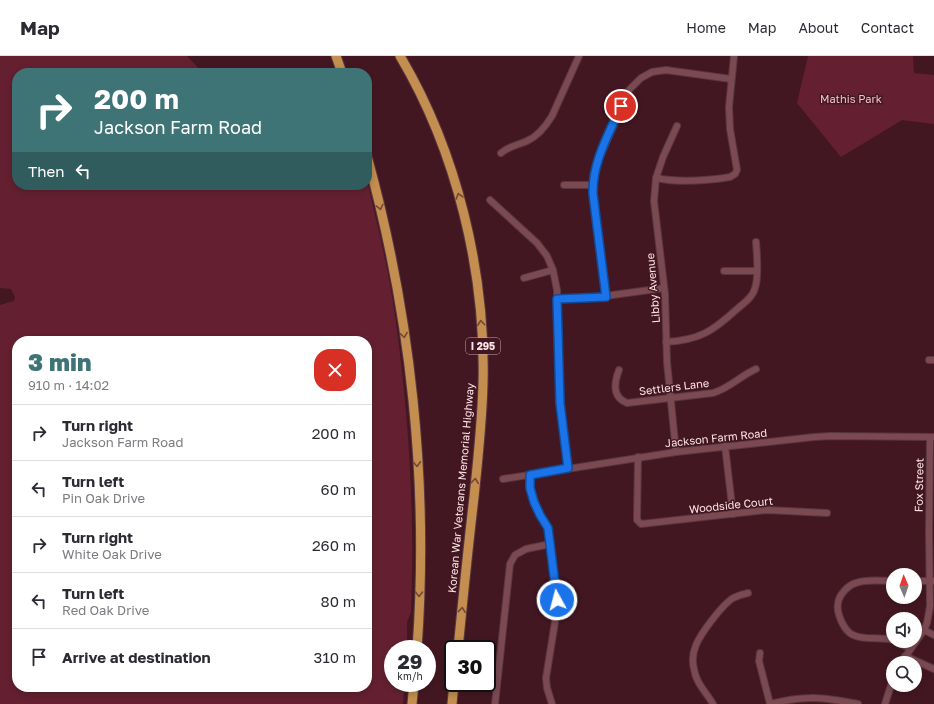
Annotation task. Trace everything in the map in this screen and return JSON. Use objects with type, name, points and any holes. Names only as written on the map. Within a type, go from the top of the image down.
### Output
[{"type":"highway","points":[[336,56],[340,68]]},
{"type":"highway","name":"Korean War Veterans Memorial Highway","points":[[400,56],[418,89],[436,130],[454,181],[471,248],[480,310],[483,362],[481,421],[459,640]]},
{"type":"highway","points":[[372,176],[389,246],[410,371],[417,462],[420,533],[417,640]]},
{"type":"highway","points":[[412,704],[413,692]]},
{"type":"highway","points":[[452,704],[453,692]]},
{"type":"street","points":[[501,153],[508,147],[530,140],[548,123],[579,56]]},
{"type":"street","points":[[656,178],[678,182],[690,182],[730,177],[735,174],[737,170],[730,129],[729,106],[734,56]]},
{"type":"street","points":[[606,297],[593,186],[596,166],[629,90],[641,78],[652,72],[666,70],[731,79]]},
{"type":"street","name":"Libby Avenue","points":[[676,452],[670,398],[664,288],[655,214],[654,188],[663,157],[677,126]]},
{"type":"street","points":[[564,185],[593,186]]},
{"type":"street","points":[[490,200],[537,243],[547,256],[556,280],[560,403],[568,468]]},
{"type":"street","points":[[666,342],[695,338],[714,328],[753,294],[755,288],[756,271],[756,242]]},
{"type":"street","points":[[524,278],[553,270]]},
{"type":"street","points":[[724,270],[756,271]]},
{"type":"street","points":[[557,299],[606,297],[664,288]]},
{"type":"street","name":"Settlers Lane","points":[[619,370],[615,387],[617,395],[627,403],[713,393],[728,387],[749,372],[756,369]]},
{"type":"street","name":"Jackson Farm Road","points":[[503,479],[638,457],[725,446],[831,436],[932,437]]},
{"type":"street","name":"Fox Street","points":[[905,656],[924,630],[927,623],[930,606],[932,580],[932,437]]},
{"type":"street","points":[[725,446],[733,514]]},
{"type":"street","name":"Woodside Court","points":[[638,457],[638,522],[642,524],[778,510],[827,513]]},
{"type":"street","points":[[530,475],[530,488],[540,515],[548,528],[557,600],[546,678],[547,688],[552,704]]},
{"type":"street","points":[[495,704],[510,564],[515,555],[526,549],[550,544]]},
{"type":"street","points":[[922,581],[932,580]]},
{"type":"street","points":[[886,581],[861,581],[855,583],[845,590],[838,603],[839,614],[843,626],[852,635],[860,638],[886,638]]},
{"type":"street","points":[[714,704],[701,687],[695,675],[693,658],[696,645],[708,626],[727,603],[736,597],[748,593]]},
{"type":"street","points":[[927,623],[934,626]]},
{"type":"street","points":[[924,630],[934,635]]},
{"type":"street","points":[[760,653],[759,661],[770,704],[809,697],[833,702],[858,704]]},
{"type":"street","points":[[922,664],[934,669]]},
{"type":"street","points":[[885,704],[889,692]]},
{"type":"green space","points":[[0,56],[187,56],[198,68],[12,68],[12,190],[369,190],[390,282],[400,353],[410,464],[412,575],[411,612],[407,622],[407,640],[384,640],[384,692],[404,692],[403,704],[0,704],[0,305],[14,301],[15,297],[11,289],[0,288]]},
{"type":"green space","name":"Mathis Park","points":[[808,56],[913,56],[914,73],[934,75],[934,124],[902,120],[841,157],[797,103]]},
{"type":"route","points":[[557,600],[548,528],[534,502],[530,488],[530,475],[568,468],[560,403],[557,299],[606,297],[593,194],[593,177],[596,166],[621,106]]}]
